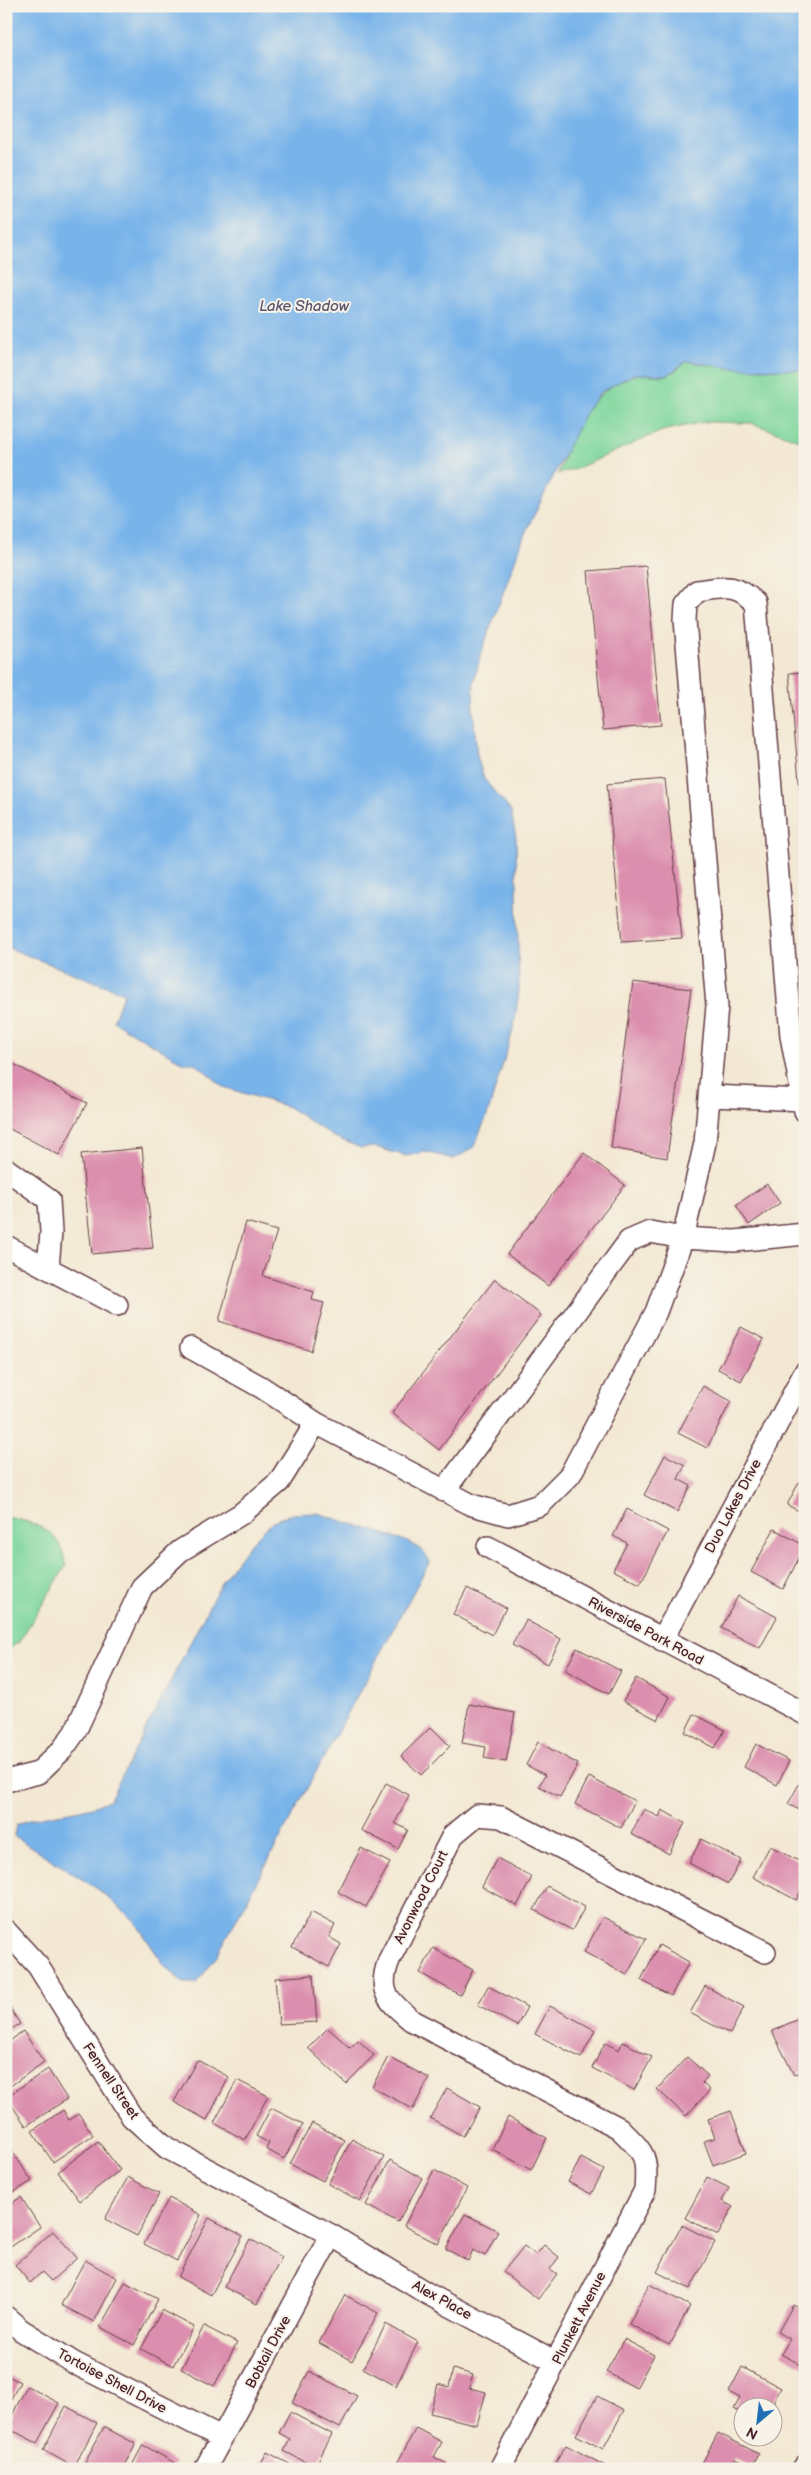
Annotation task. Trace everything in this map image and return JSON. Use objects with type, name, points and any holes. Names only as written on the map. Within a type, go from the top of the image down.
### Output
[{"type":"street","points":[[190,1348],[261,1387],[316,1423],[472,1505],[508,1515],[540,1505],[570,1475],[656,1312],[683,1238],[705,1143],[717,1006],[685,620],[686,604],[697,591],[730,586],[744,592],[756,603],[791,1036],[803,1106],[710,1096]]},
{"type":"street","points":[[6,1169],[49,1200],[51,1232],[48,1268]]},
{"type":"street","points":[[444,1491],[629,1241],[650,1232],[683,1238],[734,1241],[805,1234]]},
{"type":"street","points":[[6,1246],[117,1305]]},
{"type":"street","name":"Duo Lakes Drive","points":[[662,1640],[805,1372]]},
{"type":"street","points":[[6,1781],[38,1773],[62,1750],[75,1732],[142,1587],[180,1551],[241,1514],[279,1482],[316,1423]]},
{"type":"street","name":"Riverside Park Road","points":[[488,1547],[805,1714]]},
{"type":"street","name":"Avonwood Court","points":[[647,2163],[637,2146],[619,2128],[411,2020],[389,2000],[382,1978],[389,1960],[453,1835],[477,1815],[500,1817],[765,1952]]},
{"type":"street","name":"Fennell Street","points":[[6,1931],[12,1935],[38,1966],[132,2117],[166,2148],[331,2235]]},
{"type":"street","name":"Plunkett Avenue","points":[[500,2469],[645,2190],[647,2163]]},
{"type":"street","name":"Alex Place","points":[[331,2235],[428,2294],[556,2362]]},
{"type":"street","name":"Bobtail Drive","points":[[205,2469],[331,2235]]},
{"type":"street","name":"Tortoise Shell Drive","points":[[6,2317],[21,2330],[74,2363],[222,2437]]},
{"type":"green space","points":[[687,361],[729,368],[805,370],[805,442],[751,423],[704,422],[662,431],[580,467],[558,474],[569,443],[584,414],[605,390],[619,381],[634,375],[668,374]]},
{"type":"green space","points":[[6,1517],[29,1522],[46,1530],[59,1544],[66,1566],[19,1642],[6,1651]]},
{"type":"water","name":"Lake Shadow","points":[[6,6],[805,6],[805,370],[729,368],[687,361],[668,375],[634,374],[601,392],[585,413],[526,531],[482,650],[474,681],[473,708],[477,756],[484,779],[511,811],[516,838],[519,991],[514,1027],[487,1116],[473,1148],[454,1159],[426,1152],[406,1156],[375,1147],[361,1148],[332,1136],[288,1107],[224,1087],[195,1063],[184,1063],[113,1021],[124,993],[6,947]]},
{"type":"water","points":[[317,1513],[406,1541],[421,1549],[430,1561],[216,1957],[197,1983],[183,1983],[164,1965],[134,1920],[99,1890],[14,1836],[16,1825],[39,1817],[87,1808],[110,1799],[222,1581],[248,1546],[273,1521],[292,1514]]},
{"type":"building","points":[[646,566],[661,725],[603,730],[588,571]]},
{"type":"building","points":[[805,672],[805,823],[803,823],[789,673]]},
{"type":"building","points":[[665,779],[682,938],[622,942],[607,784]]},
{"type":"building","points":[[633,982],[691,989],[667,1158],[611,1148]]},
{"type":"building","points":[[6,1060],[87,1103],[59,1155],[6,1127]]},
{"type":"building","points":[[142,1148],[153,1248],[92,1254],[81,1154]]},
{"type":"building","points":[[584,1153],[625,1185],[548,1286],[507,1254]]},
{"type":"building","points":[[767,1184],[780,1203],[749,1225],[736,1205]]},
{"type":"building","points":[[246,1222],[277,1231],[263,1276],[314,1292],[312,1300],[324,1303],[311,1351],[219,1321]]},
{"type":"building","points":[[495,1279],[541,1315],[439,1450],[392,1413]]},
{"type":"building","points":[[741,1327],[764,1339],[741,1381],[718,1369]]},
{"type":"building","points":[[703,1386],[731,1401],[707,1448],[678,1433]]},
{"type":"building","points":[[665,1455],[685,1465],[678,1479],[691,1486],[677,1512],[644,1495]]},
{"type":"building","points":[[799,1482],[805,1485],[805,1514],[787,1505]]},
{"type":"building","points":[[627,1509],[668,1531],[640,1584],[613,1570],[627,1543],[613,1536]]},
{"type":"building","points":[[774,1529],[805,1546],[783,1589],[751,1572]]},
{"type":"building","points":[[467,1588],[506,1608],[492,1635],[453,1614]]},
{"type":"building","points":[[738,1596],[777,1617],[760,1648],[721,1628]]},
{"type":"building","points":[[526,1620],[561,1639],[548,1664],[512,1645]]},
{"type":"building","points":[[577,1648],[621,1671],[609,1694],[565,1670]]},
{"type":"building","points":[[636,1678],[670,1697],[658,1720],[623,1701]]},
{"type":"building","points":[[469,1704],[515,1713],[506,1762],[484,1758],[486,1747],[462,1743]]},
{"type":"building","points":[[694,1714],[725,1730],[715,1748],[685,1732]]},
{"type":"building","points":[[431,1727],[450,1746],[421,1775],[401,1756]]},
{"type":"building","points":[[538,1742],[578,1764],[560,1797],[539,1786],[545,1775],[526,1765]]},
{"type":"building","points":[[756,1744],[789,1761],[777,1785],[744,1767]]},
{"type":"building","points":[[805,1773],[805,1813],[788,1804]]},
{"type":"building","points":[[589,1777],[635,1801],[621,1828],[575,1804]]},
{"type":"building","points":[[386,1783],[409,1795],[395,1823],[408,1830],[398,1849],[361,1830]]},
{"type":"building","points":[[644,1809],[659,1817],[662,1810],[685,1823],[669,1854],[631,1834]]},
{"type":"building","points":[[701,1839],[741,1860],[728,1884],[689,1863]]},
{"type":"building","points":[[770,1846],[805,1864],[805,1883],[796,1900],[753,1877]]},
{"type":"building","points":[[361,1848],[390,1863],[366,1907],[338,1892]]},
{"type":"building","points":[[497,1858],[532,1877],[517,1906],[482,1887]]},
{"type":"building","points":[[547,1886],[585,1907],[572,1930],[534,1910]]},
{"type":"building","points":[[311,1912],[335,1925],[329,1937],[341,1944],[329,1967],[292,1947]]},
{"type":"building","points":[[603,1917],[646,1939],[627,1975],[584,1952]]},
{"type":"building","points":[[659,1945],[689,1962],[671,1996],[641,1980]]},
{"type":"building","points":[[433,1948],[473,1970],[460,1995],[420,1973]]},
{"type":"building","points":[[313,1975],[317,2022],[279,2024],[275,1978]]},
{"type":"building","points":[[488,1986],[527,2007],[517,2026],[478,2005]]},
{"type":"building","points":[[705,1986],[744,2007],[730,2034],[690,2013]]},
{"type":"building","points":[[6,2002],[20,2024],[6,2032]]},
{"type":"building","points":[[550,2006],[595,2030],[581,2058],[535,2034]]},
{"type":"building","points":[[805,2016],[805,2069],[794,2075],[772,2031]]},
{"type":"building","points":[[328,2028],[350,2048],[358,2040],[374,2055],[346,2084],[308,2048]]},
{"type":"building","points":[[23,2031],[44,2062],[9,2087],[6,2083],[6,2044]]},
{"type":"building","points":[[623,2042],[652,2057],[634,2090],[592,2068],[605,2043],[619,2050]]},
{"type":"building","points":[[388,2057],[429,2078],[413,2109],[372,2087]]},
{"type":"building","points":[[687,2057],[708,2076],[702,2083],[710,2090],[686,2116],[657,2089]]},
{"type":"building","points":[[197,2060],[229,2077],[207,2120],[174,2102]]},
{"type":"building","points":[[48,2069],[67,2099],[26,2126],[6,2097]]},
{"type":"building","points":[[237,2080],[268,2096],[245,2140],[214,2123]]},
{"type":"building","points":[[447,2088],[480,2107],[463,2136],[430,2118]]},
{"type":"building","points":[[271,2108],[303,2124],[284,2159],[266,2149],[269,2143],[256,2136]]},
{"type":"building","points":[[63,2110],[69,2120],[79,2114],[93,2135],[53,2162],[32,2131]]},
{"type":"building","points":[[731,2111],[746,2153],[713,2165],[704,2141],[715,2138],[708,2119]]},
{"type":"building","points":[[508,2117],[547,2138],[531,2170],[492,2149]]},
{"type":"building","points":[[312,2123],[345,2140],[323,2181],[290,2164]]},
{"type":"building","points":[[352,2139],[384,2157],[360,2201],[328,2184]]},
{"type":"building","points":[[98,2141],[120,2170],[80,2201],[58,2172]]},
{"type":"building","points":[[12,2151],[32,2181],[6,2197],[6,2154]]},
{"type":"building","points":[[581,2158],[604,2170],[591,2194],[568,2182]]},
{"type":"building","points":[[390,2160],[422,2178],[398,2222],[366,2205]]},
{"type":"building","points":[[434,2170],[467,2188],[438,2244],[404,2226]]},
{"type":"building","points":[[128,2177],[159,2194],[137,2236],[105,2219]]},
{"type":"building","points":[[707,2177],[729,2188],[722,2201],[733,2207],[718,2235],[685,2218]]},
{"type":"building","points":[[21,2197],[40,2227],[6,2250],[6,2207]]},
{"type":"building","points":[[169,2198],[201,2215],[177,2261],[144,2244]]},
{"type":"building","points":[[465,2214],[498,2231],[485,2256],[473,2250],[468,2261],[446,2249]]},
{"type":"building","points":[[209,2218],[243,2236],[211,2295],[178,2277]]},
{"type":"building","points":[[682,2225],[715,2242],[690,2289],[657,2272]]},
{"type":"building","points":[[53,2231],[77,2258],[51,2281],[42,2272],[30,2283],[15,2265]]},
{"type":"building","points":[[250,2239],[282,2257],[257,2304],[224,2287]]},
{"type":"building","points":[[544,2245],[559,2257],[550,2269],[557,2274],[538,2299],[503,2272],[524,2246],[536,2255]]},
{"type":"building","points":[[85,2260],[117,2278],[94,2322],[61,2305]]},
{"type":"building","points":[[125,2282],[158,2299],[134,2345],[100,2327]]},
{"type":"building","points":[[649,2284],[690,2306],[669,2345],[629,2324]]},
{"type":"building","points":[[345,2295],[378,2313],[352,2361],[319,2343]]},
{"type":"building","points":[[793,2305],[805,2311],[805,2367],[781,2354],[790,2339],[778,2332]]},
{"type":"building","points":[[162,2310],[194,2327],[173,2366],[141,2349]]},
{"type":"building","points":[[386,2324],[418,2342],[396,2386],[363,2368]]},
{"type":"building","points":[[204,2326],[237,2343],[214,2386],[181,2369]]},
{"type":"building","points":[[624,2339],[654,2355],[636,2388],[606,2372]]},
{"type":"building","points":[[742,2367],[781,2388],[776,2398],[740,2398],[729,2392]]},
{"type":"building","points":[[453,2369],[473,2375],[469,2388],[486,2392],[477,2425],[430,2413],[438,2384],[449,2387]]},
{"type":"building","points":[[309,2371],[357,2396],[340,2428],[292,2403]]},
{"type":"building","points":[[6,2375],[20,2382],[6,2408]]},
{"type":"building","points":[[27,2386],[59,2403],[37,2443],[6,2427]]},
{"type":"building","points":[[597,2396],[624,2410],[603,2449],[576,2435]]},
{"type":"building","points":[[66,2406],[97,2423],[74,2467],[43,2450]]},
{"type":"building","points":[[290,2412],[332,2434],[315,2467],[284,2451],[290,2439],[279,2433]]},
{"type":"building","points":[[104,2427],[136,2444],[122,2469],[81,2469]]},
{"type":"building","points":[[416,2428],[442,2442],[434,2457],[447,2464],[445,2469],[394,2469]]},
{"type":"building","points":[[718,2433],[734,2441],[734,2448],[747,2448],[759,2454],[751,2467],[735,2459],[729,2469],[699,2469]]},
{"type":"building","points":[[143,2445],[175,2463],[172,2469],[130,2469]]},
{"type":"building","points":[[566,2445],[611,2469],[568,2469],[556,2462]]},
{"type":"building","points":[[267,2452],[299,2469],[258,2469]]}]
